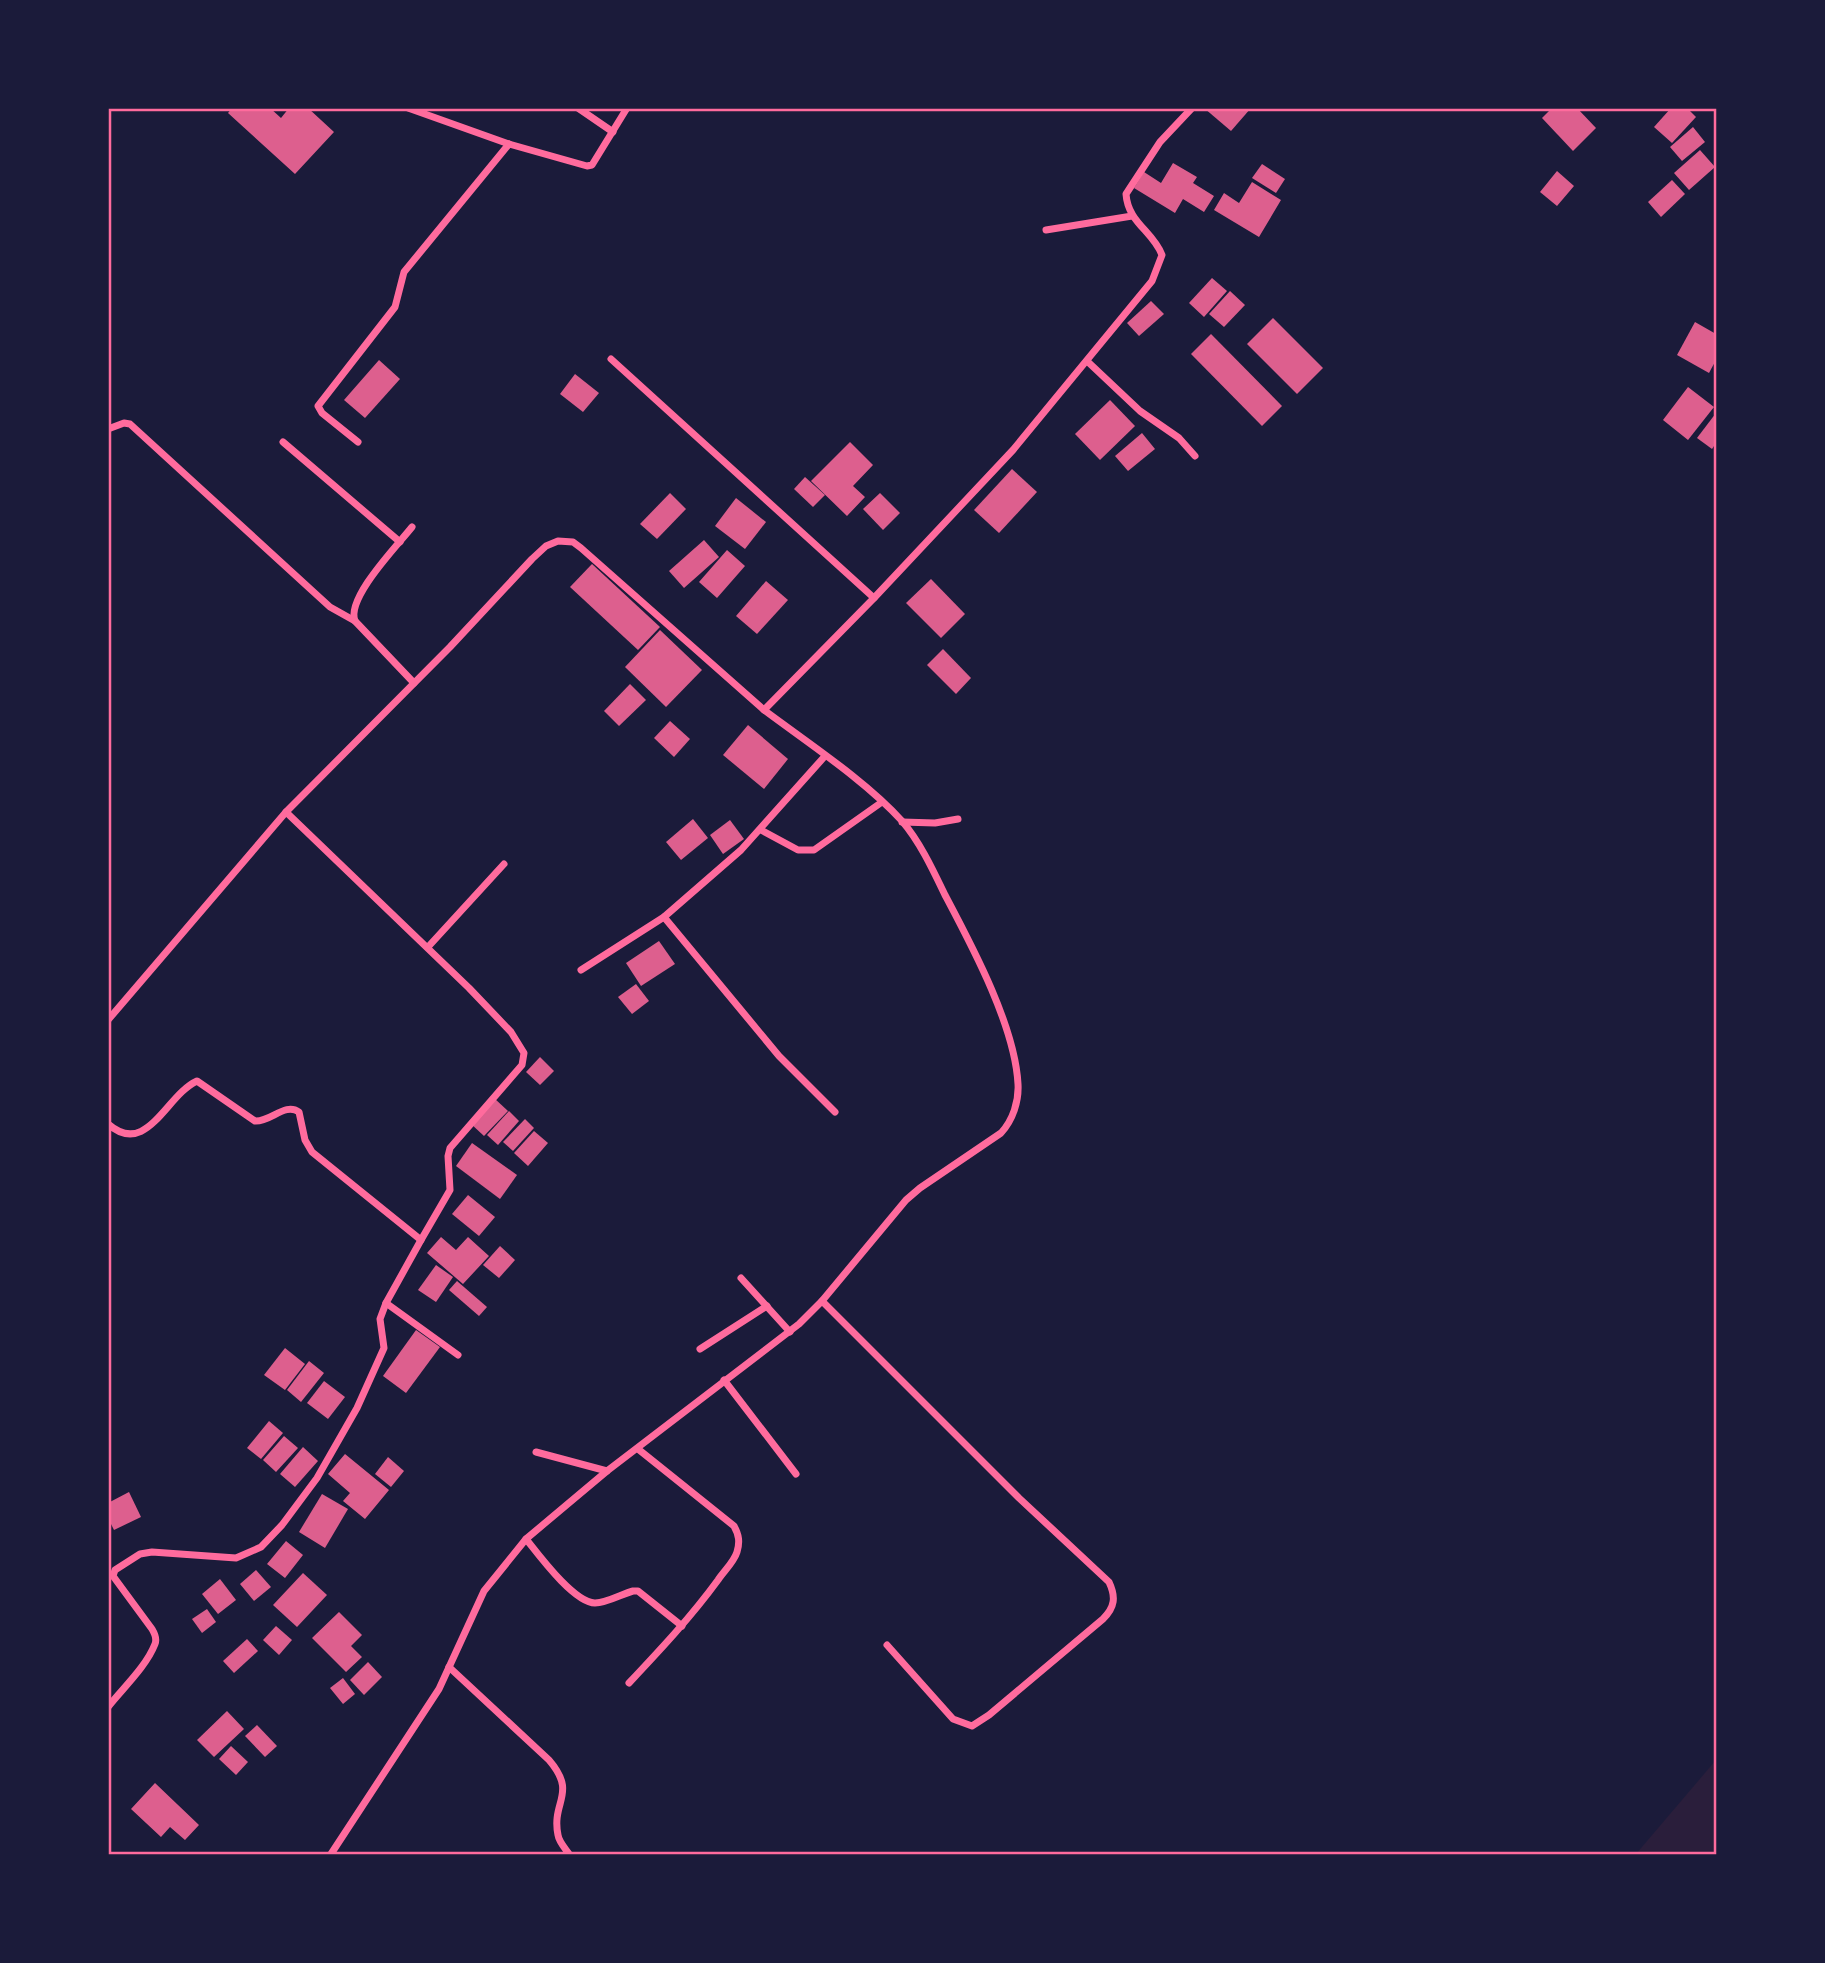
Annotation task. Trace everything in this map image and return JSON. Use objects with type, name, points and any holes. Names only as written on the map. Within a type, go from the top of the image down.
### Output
[{"type":"street","points":[[408,108],[509,144],[589,166],[604,148],[627,108]]},
{"type":"street","points":[[578,108],[614,132]]},
{"type":"street","points":[[764,710],[1013,450],[1152,281],[1162,260],[1158,247],[1132,216],[1126,197],[1127,190],[1160,142],[1192,108]]},
{"type":"street","points":[[358,442],[322,413],[318,406],[396,307],[404,272],[509,144]]},
{"type":"street","points":[[1046,230],[1132,216]]},
{"type":"street","points":[[611,359],[874,598]]},
{"type":"street","points":[[1087,361],[1140,411],[1179,438],[1195,456]]},
{"type":"street","points":[[108,429],[124,423],[130,424],[330,607],[355,621],[414,683]]},
{"type":"street","points":[[284,442],[400,542]]},
{"type":"street","points":[[355,621],[352,613],[363,588],[412,527]]},
{"type":"street","points":[[108,1020],[286,811],[414,683],[532,559],[546,546],[566,540],[581,548],[764,710],[825,755],[902,822],[937,877],[989,985],[1010,1043],[1018,1080],[1016,1106],[1001,1133],[906,1200],[822,1301],[790,1332],[607,1471],[526,1539],[478,1600],[439,1689],[331,1854]]},
{"type":"street","points":[[581,970],[664,917],[761,830],[825,755]]},
{"type":"street","points":[[761,830],[798,850],[814,849],[882,802]]},
{"type":"street","points":[[108,1707],[139,1668],[156,1639],[152,1629],[113,1576],[115,1570],[140,1555],[152,1552],[236,1558],[261,1547],[282,1525],[317,1478],[356,1408],[384,1348],[380,1324],[386,1303],[450,1190],[450,1148],[522,1065],[524,1057],[520,1044],[511,1032],[428,947],[286,811]]},
{"type":"street","points":[[902,822],[935,823],[958,819]]},
{"type":"street","points":[[428,947],[503,863]]},
{"type":"street","points":[[664,917],[779,1056],[835,1112]]},
{"type":"street","points":[[108,1124],[123,1134],[142,1132],[197,1081],[255,1121],[267,1120],[289,1108],[294,1109],[299,1112],[306,1144],[312,1152],[421,1240]]},
{"type":"street","points":[[741,1278],[790,1332]]},
{"type":"street","points":[[822,1301],[1019,1498],[1109,1582],[1114,1596],[1113,1607],[1103,1619],[989,1716],[972,1726],[953,1719],[887,1645]]},
{"type":"street","points":[[386,1303],[458,1355]]},
{"type":"street","points":[[700,1349],[767,1306]]},
{"type":"street","points":[[724,1380],[796,1474]]},
{"type":"street","points":[[629,1684],[682,1626],[736,1556],[738,1536],[734,1526],[638,1449]]},
{"type":"street","points":[[536,1452],[607,1471]]},
{"type":"street","points":[[526,1539],[561,1580],[585,1599],[594,1603],[638,1591],[682,1626]]},
{"type":"street","points":[[449,1667],[560,1773],[563,1786],[558,1835],[569,1854]]},
{"type":"shaded area","points":[[1716,1760],[1716,1854],[1636,1854]]},
{"type":"building","points":[[232,108],[270,108],[281,118],[289,108],[308,108],[334,132],[295,174],[228,113]]},
{"type":"building","points":[[1204,108],[1251,108],[1231,131]]},
{"type":"building","points":[[1552,108],[1577,108],[1596,128],[1573,151],[1542,118]]},
{"type":"building","points":[[1671,108],[1687,108],[1696,117],[1672,143],[1654,127]]},
{"type":"building","points":[[1693,127],[1705,142],[1682,161],[1670,147]]},
{"type":"building","points":[[1700,150],[1715,167],[1689,190],[1674,173]]},
{"type":"building","points":[[1173,163],[1197,177],[1193,183],[1214,196],[1204,212],[1183,199],[1175,213],[1134,188],[1144,172],[1161,183]]},
{"type":"building","points":[[1262,164],[1285,179],[1276,193],[1252,178]]},
{"type":"building","points":[[1557,171],[1574,186],[1557,206],[1540,192]]},
{"type":"building","points":[[1672,180],[1685,194],[1661,217],[1648,202]]},
{"type":"building","points":[[1252,182],[1281,200],[1259,237],[1214,210],[1224,193],[1239,203]]},
{"type":"building","points":[[1212,278],[1227,291],[1204,317],[1189,303]]},
{"type":"building","points":[[1230,291],[1245,305],[1224,327],[1209,314]]},
{"type":"building","points":[[1151,301],[1164,314],[1139,336],[1127,323]]},
{"type":"building","points":[[1273,318],[1323,368],[1297,394],[1247,344]]},
{"type":"building","points":[[1695,322],[1716,334],[1716,360],[1709,373],[1677,355]]},
{"type":"building","points":[[1211,334],[1282,406],[1262,426],[1191,354]]},
{"type":"building","points":[[379,360],[400,379],[365,418],[344,400]]},
{"type":"building","points":[[575,374],[599,393],[583,412],[560,394]]},
{"type":"building","points":[[1688,387],[1714,407],[1688,440],[1663,420]]},
{"type":"building","points":[[1110,400],[1135,426],[1100,460],[1075,434]]},
{"type":"building","points":[[1716,413],[1716,443],[1712,449],[1697,438]]},
{"type":"building","points":[[1142,433],[1155,449],[1128,471],[1115,456]]},
{"type":"building","points":[[850,442],[873,465],[853,486],[865,497],[847,516],[811,481]]},
{"type":"building","points":[[1012,469],[1037,492],[999,533],[974,510]]},
{"type":"building","points":[[805,477],[825,495],[813,507],[794,489]]},
{"type":"building","points":[[670,493],[686,509],[657,539],[640,524]]},
{"type":"building","points":[[880,493],[900,513],[883,530],[863,509]]},
{"type":"building","points":[[736,498],[766,522],[745,549],[715,526]]},
{"type":"building","points":[[704,540],[719,557],[684,588],[669,571]]},
{"type":"building","points":[[727,550],[745,566],[717,598],[699,582]]},
{"type":"building","points":[[592,564],[660,627],[638,650],[570,587]]},
{"type":"building","points":[[931,579],[965,614],[941,638],[906,603]]},
{"type":"building","points":[[766,581],[788,600],[757,634],[736,616]]},
{"type":"building","points":[[660,630],[702,670],[666,707],[625,667]]},
{"type":"building","points":[[943,649],[971,678],[956,694],[927,665]]},
{"type":"building","points":[[630,684],[646,700],[619,726],[604,711]]},
{"type":"building","points":[[670,721],[690,739],[674,757],[654,738]]},
{"type":"building","points":[[748,725],[788,759],[764,789],[723,755]]},
{"type":"building","points":[[693,819],[708,838],[681,860],[666,842]]},
{"type":"building","points":[[730,820],[744,839],[723,854],[710,835]]},
{"type":"building","points":[[659,941],[675,964],[641,986],[626,963]]},
{"type":"building","points":[[636,984],[649,1001],[632,1014],[618,997]]},
{"type":"building","points":[[540,1057],[554,1071],[540,1085],[526,1072]]},
{"type":"building","points":[[494,1098],[508,1111],[484,1136],[470,1123]]},
{"type":"building","points":[[509,1111],[519,1121],[498,1145],[487,1135]]},
{"type":"building","points":[[525,1119],[534,1128],[513,1151],[503,1142]]},
{"type":"building","points":[[534,1131],[548,1143],[528,1166],[514,1153]]},
{"type":"building","points":[[472,1143],[517,1175],[500,1199],[456,1166]]},
{"type":"building","points":[[468,1195],[495,1217],[479,1236],[452,1214]]},
{"type":"building","points":[[441,1237],[456,1250],[468,1237],[489,1256],[463,1284],[427,1253]]},
{"type":"building","points":[[500,1246],[515,1260],[499,1278],[483,1265]]},
{"type":"building","points":[[436,1265],[453,1277],[436,1302],[418,1290]]},
{"type":"building","points":[[457,1281],[487,1307],[479,1316],[449,1290]]},
{"type":"building","points":[[416,1330],[440,1347],[406,1393],[383,1376]]},
{"type":"building","points":[[285,1348],[305,1364],[285,1390],[264,1375]]},
{"type":"building","points":[[309,1361],[324,1373],[301,1402],[287,1390]]},
{"type":"building","points":[[324,1381],[345,1397],[328,1419],[307,1403]]},
{"type":"building","points":[[269,1421],[283,1433],[261,1459],[247,1448]]},
{"type":"building","points":[[284,1436],[298,1448],[276,1472],[263,1460]]},
{"type":"building","points":[[303,1447],[318,1461],[295,1487],[280,1474]]},
{"type":"building","points":[[345,1454],[389,1490],[365,1519],[343,1501],[350,1493],[328,1474]]},
{"type":"building","points":[[388,1457],[404,1471],[391,1487],[375,1474]]},
{"type":"building","points":[[129,1492],[141,1517],[114,1530],[108,1518],[108,1503]]},
{"type":"building","points":[[322,1494],[348,1509],[325,1548],[299,1532]]},
{"type":"building","points":[[286,1541],[303,1555],[285,1578],[267,1564]]},
{"type":"building","points":[[256,1570],[271,1587],[254,1601],[240,1584]]},
{"type":"building","points":[[303,1573],[327,1595],[297,1627],[273,1605]]},
{"type":"building","points":[[220,1579],[236,1600],[218,1614],[202,1594]]},
{"type":"building","points":[[207,1609],[216,1622],[202,1633],[192,1619]]},
{"type":"building","points":[[339,1612],[362,1635],[351,1646],[362,1657],[346,1672],[312,1638]]},
{"type":"building","points":[[276,1626],[292,1640],[279,1655],[263,1640]]},
{"type":"building","points":[[247,1639],[258,1651],[234,1673],[223,1661]]},
{"type":"building","points":[[368,1662],[382,1677],[364,1695],[350,1680]]},
{"type":"building","points":[[343,1678],[355,1694],[343,1704],[330,1688]]},
{"type":"building","points":[[227,1711],[244,1729],[214,1757],[197,1740]]},
{"type":"building","points":[[257,1725],[277,1746],[265,1757],[245,1736]]},
{"type":"building","points":[[231,1746],[248,1762],[236,1775],[219,1759]]},
{"type":"building","points":[[155,1783],[199,1825],[185,1840],[170,1827],[161,1837],[131,1809]]}]
